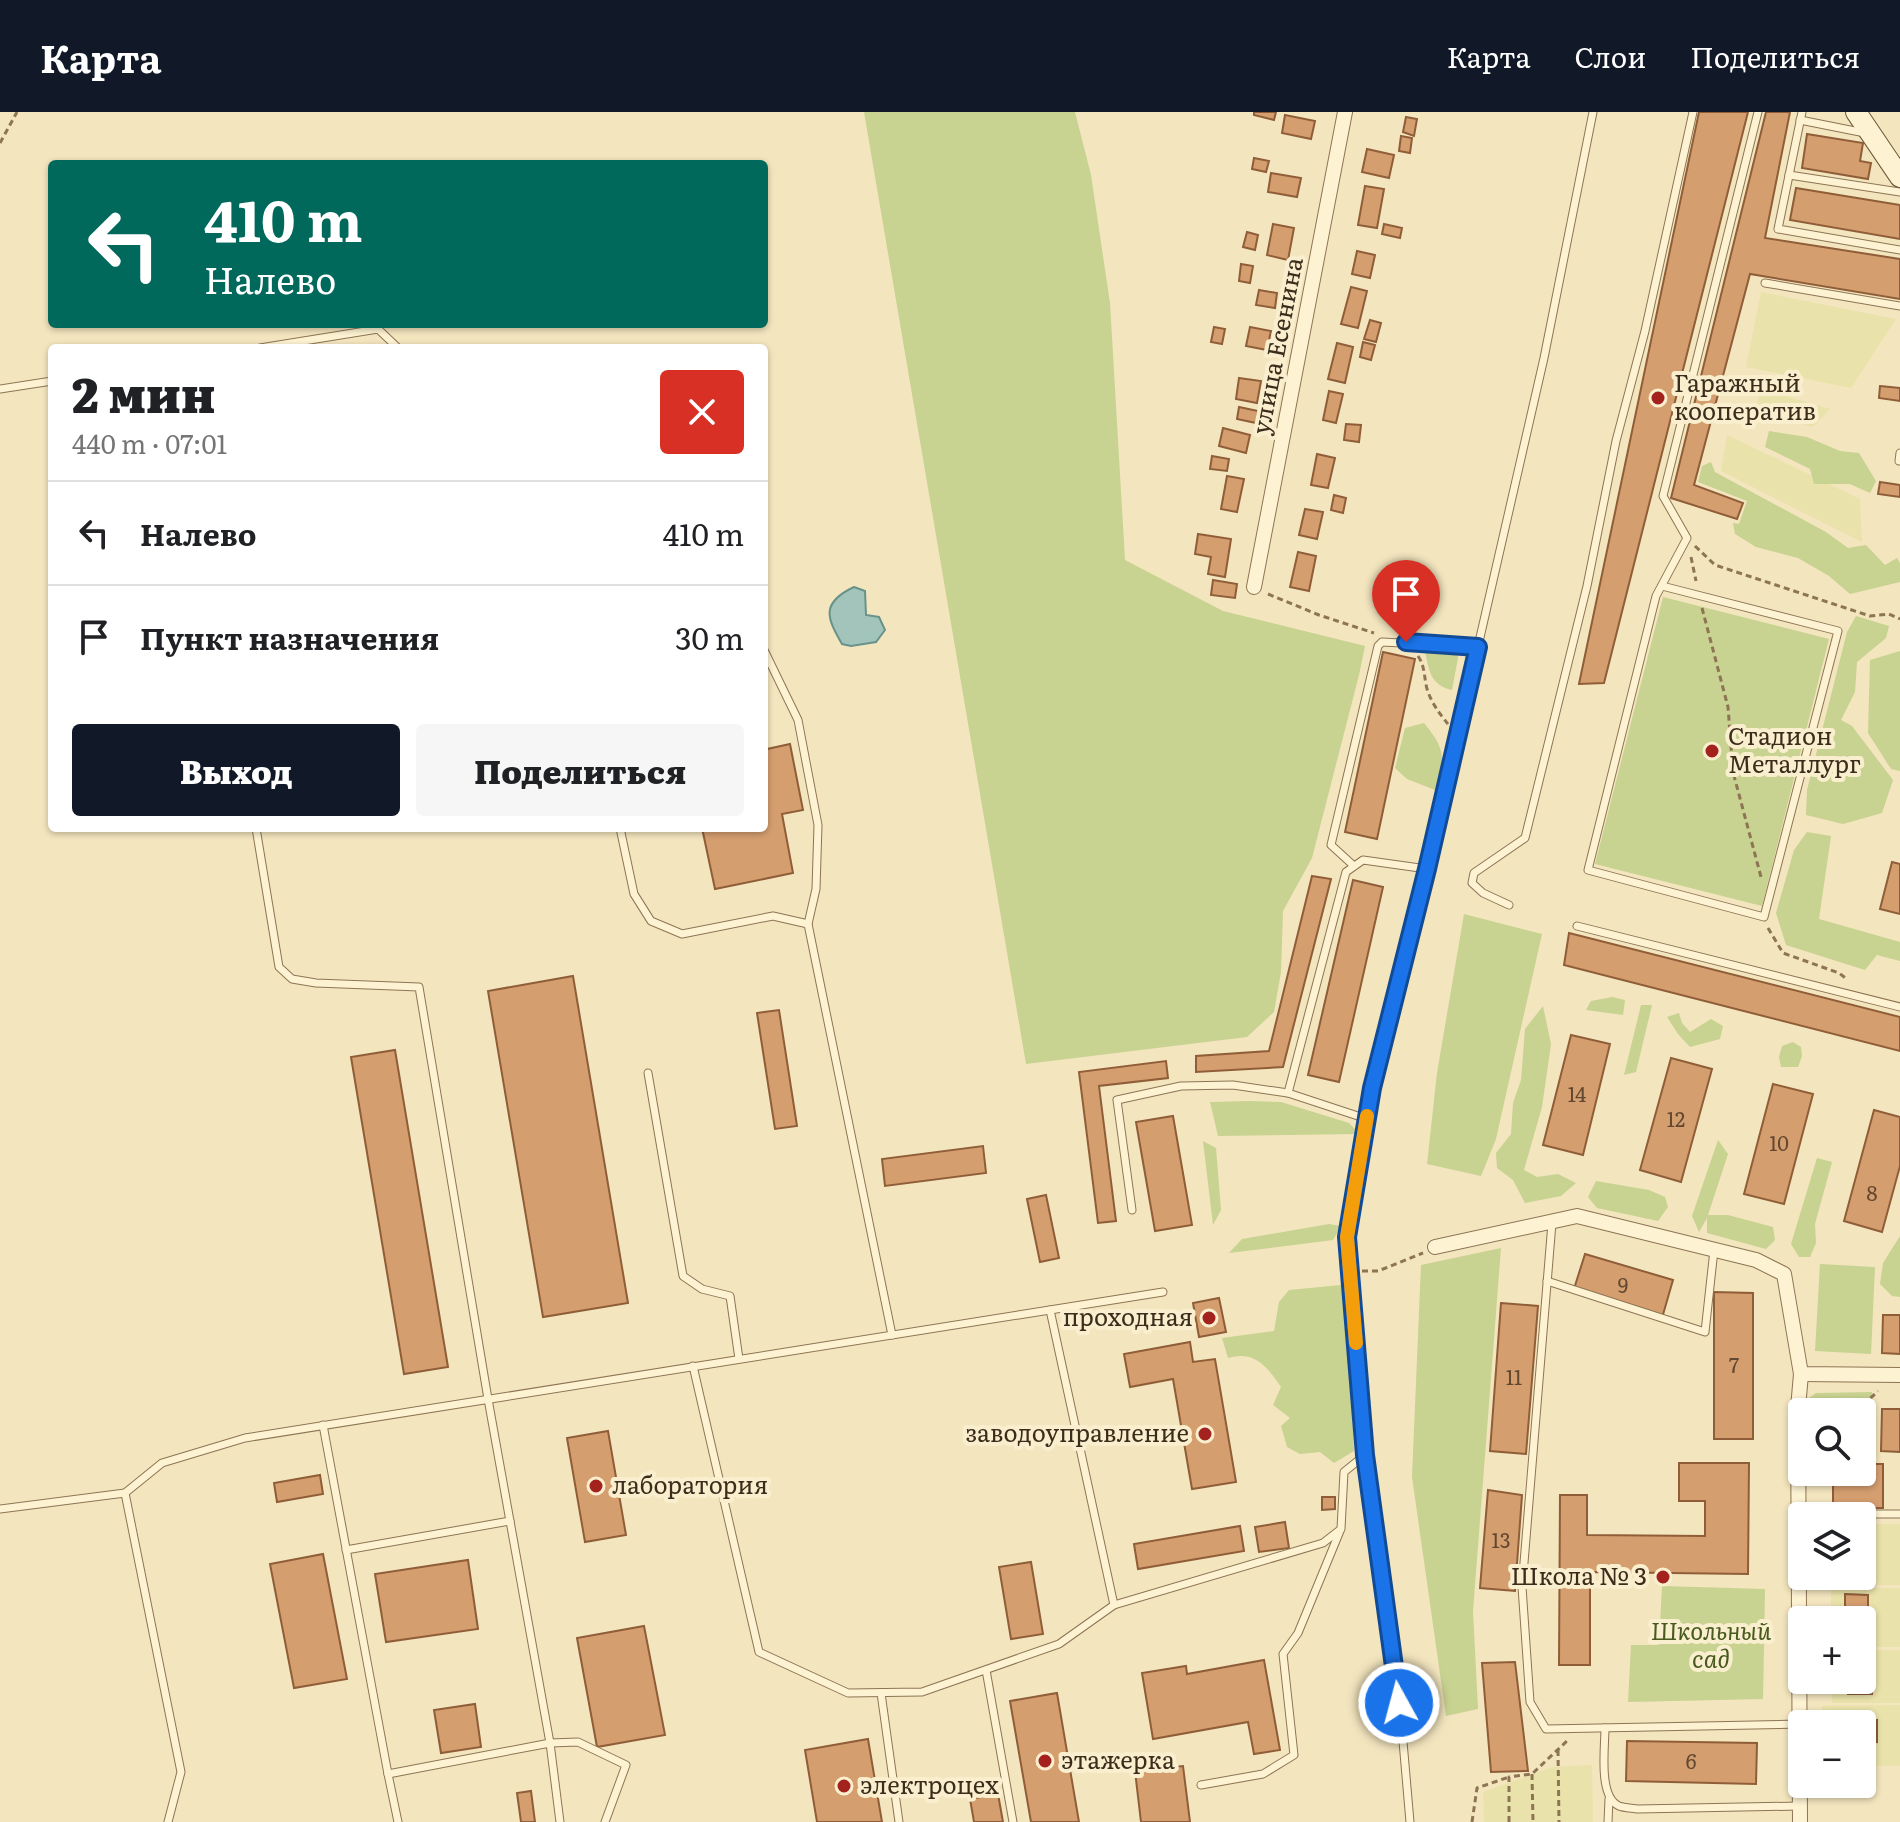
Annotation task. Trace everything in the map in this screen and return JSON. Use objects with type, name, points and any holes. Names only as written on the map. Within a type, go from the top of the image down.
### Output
[{"type":"street","name":"улица Есенина","points":[[1254,587],[1345,112]]},
{"type":"street","points":[[1856,112],[1900,177]]},
{"type":"street","points":[[1435,1247],[1577,1216],[1756,1260],[1784,1274],[1801,1374],[1798,1502]]},
{"type":"street","points":[[1801,1374],[1900,1375]]},
{"type":"street","points":[[1799,1590],[1800,1710]]},
{"type":"street","points":[[1800,1798],[1800,1822]]},
{"type":"lane","points":[[1410,1822],[1400,1715],[1365,1455],[1347,1237],[1372,1088],[1427,869],[1544,358],[1593,112]]},
{"type":"lane","points":[[1509,905],[1483,893],[1472,883],[1474,873],[1525,838],[1587,586],[1616,441],[1645,331],[1693,112]]},
{"type":"lane","points":[[1662,586],[1838,631],[1764,917],[1588,870],[1656,596],[1687,538],[1663,496],[1758,112]]},
{"type":"lane","points":[[1871,134],[1801,116],[1778,229],[1900,250]]},
{"type":"lane","points":[[1789,175],[1900,192]]},
{"type":"lane","points":[[1765,283],[1900,306]]},
{"type":"lane","points":[[285,344],[378,329],[394,344]]},
{"type":"lane","points":[[0,389],[48,382]]},
{"type":"lane","points":[[1354,866],[1331,845],[1378,646],[1382,642],[1406,642],[1478,647]]},
{"type":"lane","points":[[768,658],[798,720],[818,825],[816,889],[808,924],[892,1335]]},
{"type":"lane","points":[[257,832],[279,967],[292,979],[316,983],[419,987],[550,1743],[560,1822]]},
{"type":"lane","points":[[621,832],[634,894],[651,921],[682,934],[773,916],[808,924]]},
{"type":"lane","points":[[1288,1093],[1346,872],[1363,860],[1427,869]]},
{"type":"lane","points":[[1577,926],[1900,1007]]},
{"type":"lane","points":[[648,1073],[683,1276],[702,1289],[730,1296],[739,1359]]},
{"type":"lane","points":[[1132,1210],[1117,1100],[1181,1086],[1233,1085],[1288,1093],[1367,1119]]},
{"type":"lane","points":[[1552,1222],[1522,1587],[1530,1702],[1546,1729],[1788,1724]]},
{"type":"lane","points":[[1547,1281],[1705,1332],[1714,1250]]},
{"type":"lane","points":[[0,1509],[125,1493],[162,1463],[245,1438],[1163,1292]]},
{"type":"lane","points":[[1050,1310],[1114,1605]]},
{"type":"lane","points":[[693,1366],[759,1652],[848,1693],[922,1692],[1059,1644],[1114,1605],[1323,1543],[1341,1529]]},
{"type":"lane","points":[[323,1425],[398,1822]]},
{"type":"lane","points":[[1201,1785],[1263,1774],[1294,1755],[1283,1654],[1298,1633],[1341,1529],[1344,1472],[1365,1455]]},
{"type":"lane","points":[[125,1493],[181,1772],[168,1822]]},
{"type":"lane","points":[[1876,1514],[1900,1514]]},
{"type":"lane","points":[[346,1550],[510,1521]]},
{"type":"lane","points":[[986,1670],[1013,1822]]},
{"type":"lane","points":[[881,1693],[899,1822]]},
{"type":"lane","points":[[1605,1728],[1604,1779],[1609,1799],[1608,1822]]},
{"type":"lane","points":[[388,1774],[550,1743],[578,1742],[626,1765],[605,1822]]},
{"type":"lane","points":[[1609,1799],[1618,1806],[1638,1809],[1800,1806]]},
{"type":"path","points":[[0,143],[17,112]]},
{"type":"path","points":[[1687,538],[1697,584]]},
{"type":"path","points":[[1687,538],[1715,565],[1870,616],[1889,614],[1900,619]]},
{"type":"path","points":[[1254,587],[1319,615],[1406,642],[1422,661],[1427,689],[1437,711],[1448,724]]},
{"type":"path","points":[[1700,599],[1728,707],[1733,772],[1763,885]]},
{"type":"path","points":[[1767,921],[1769,933],[1783,953],[1839,973],[1870,999]]},
{"type":"path","points":[[1350,1271],[1378,1271],[1435,1247]]},
{"type":"path","points":[[1871,1398],[1878,1391]]},
{"type":"path","points":[[1472,1822],[1477,1788],[1509,1777],[1532,1774],[1568,1740]]},
{"type":"path","points":[[1558,1750],[1559,1822]]},
{"type":"path","points":[[1532,1774],[1533,1822]]},
{"type":"path","points":[[1509,1777],[1509,1822]]},
{"type":"shaded area","points":[[1761,292],[1896,319],[1851,388],[1746,367]]},
{"type":"shaded area","points":[[1761,389],[1830,409],[1813,427],[1755,411]]},
{"type":"shaded area","points":[[1727,435],[1860,499],[1862,542],[1721,471]]},
{"type":"shaded area","points":[[1876,1524],[1900,1524],[1900,1585],[1876,1585]]},
{"type":"shaded area","points":[[1900,1588],[1900,1647],[1876,1647],[1876,1606],[1831,1606],[1831,1590]]},
{"type":"shaded area","points":[[1876,1650],[1900,1650],[1900,1703],[1832,1703],[1832,1694],[1876,1694]]},
{"type":"shaded area","points":[[1900,1705],[1900,1766],[1876,1766],[1876,1710],[1822,1710],[1822,1706]]},
{"type":"shaded area","points":[[1592,1765],[1593,1822],[1484,1822],[1483,1792],[1553,1767]]},
{"type":"green space","points":[[864,112],[1075,112],[1091,175],[1110,303],[1125,560],[1223,611],[1365,646],[1312,858],[1283,911],[1281,972],[1274,1012],[1247,1037],[1026,1064]]},
{"type":"green space","points":[[1769,431],[1807,437],[1840,451],[1859,453],[1876,481],[1870,493],[1850,484],[1814,484],[1810,469],[1765,447]]},
{"type":"green space","points":[[1711,462],[1715,472],[1826,532],[1848,548],[1866,545],[1885,565],[1897,558],[1900,582],[1850,594],[1829,576],[1798,558],[1756,547],[1735,534],[1733,523],[1739,524],[1747,501],[1698,482],[1702,466]]},
{"type":"green space","name":"Стадион Металлург","points":[[1663,597],[1829,639],[1762,906],[1595,864]]},
{"type":"green space","points":[[1856,616],[1889,626],[1886,638],[1857,662],[1855,692],[1841,720],[1852,726],[1893,780],[1882,813],[1843,824],[1806,815],[1807,790],[1847,632]]},
{"type":"green space","points":[[1425,651],[1457,652],[1452,690],[1435,680]]},
{"type":"green space","points":[[1900,651],[1900,771],[1891,769],[1868,733],[1870,660]]},
{"type":"green space","points":[[1424,723],[1442,754],[1435,790],[1407,779],[1395,768],[1405,728]]},
{"type":"green space","points":[[1807,832],[1831,836],[1819,919],[1900,942],[1900,961],[1877,955],[1865,970],[1786,945],[1776,913],[1794,850]]},
{"type":"green space","points":[[1464,914],[1542,934],[1496,1139],[1481,1176],[1427,1164],[1437,1073]]},
{"type":"green space","points":[[1612,997],[1625,1000],[1623,1015],[1586,1010],[1591,1001]]},
{"type":"green space","points":[[1641,1005],[1652,1005],[1636,1072],[1624,1075]]},
{"type":"green space","points":[[1543,1006],[1551,1044],[1542,1107],[1524,1170],[1537,1177],[1558,1174],[1576,1183],[1561,1196],[1525,1203],[1513,1180],[1497,1168],[1496,1153],[1511,1134],[1513,1103],[1521,1080],[1525,1029]]},
{"type":"green space","points":[[1679,1013],[1682,1023],[1690,1032],[1711,1019],[1723,1026],[1720,1039],[1690,1047],[1667,1017]]},
{"type":"green space","points":[[1793,1042],[1801,1047],[1798,1067],[1781,1067],[1779,1057],[1782,1046]]},
{"type":"green space","points":[[1210,1102],[1281,1102],[1349,1123],[1356,1134],[1218,1136]]},
{"type":"green space","points":[[1718,1140],[1728,1154],[1708,1215],[1728,1215],[1773,1227],[1775,1240],[1766,1249],[1707,1233],[1707,1218],[1699,1232],[1692,1216]]},
{"type":"green space","points":[[1203,1141],[1216,1148],[1221,1210],[1213,1225]]},
{"type":"green space","points":[[1817,1158],[1832,1162],[1815,1224],[1816,1243],[1810,1257],[1799,1257],[1791,1244]]},
{"type":"green space","points":[[1596,1181],[1649,1190],[1665,1197],[1668,1207],[1658,1221],[1597,1208],[1588,1197]]},
{"type":"green space","points":[[1329,1224],[1341,1226],[1333,1240],[1229,1253],[1242,1239]]},
{"type":"green space","points":[[1900,1236],[1900,1297],[1892,1296],[1880,1284],[1883,1263]]},
{"type":"green space","points":[[1501,1248],[1473,1611],[1478,1709],[1446,1716],[1412,1477],[1421,1265]]},
{"type":"green space","points":[[1820,1264],[1875,1267],[1871,1354],[1815,1351]]},
{"type":"green space","points":[[1341,1285],[1349,1356],[1354,1451],[1334,1463],[1320,1452],[1300,1454],[1287,1447],[1281,1426],[1290,1418],[1273,1405],[1281,1387],[1270,1372],[1253,1358],[1228,1358],[1222,1338],[1274,1331],[1279,1302],[1289,1290]]},
{"type":"green space","points":[[1872,1392],[1872,1398],[1809,1398],[1816,1393]]},
{"type":"green space","name":"Школьный сад","points":[[1662,1586],[1765,1589],[1763,1699],[1628,1702],[1631,1645],[1659,1645]]},
{"type":"water","points":[[854,587],[865,591],[866,615],[879,617],[885,630],[876,642],[851,646],[842,644],[830,619],[831,605]]},
{"type":"building","points":[[1254,112],[1276,112],[1274,120],[1254,115]]},
{"type":"building","name":"Гаражный кооператив","points":[[1699,112],[1748,112],[1604,683],[1579,684]]},
{"type":"building","name":"Гаражный кооператив","points":[[1766,112],[1790,112],[1765,238],[1900,259],[1900,299],[1750,274],[1694,485],[1743,503],[1737,519],[1671,498]]},
{"type":"building","points":[[1285,115],[1315,121],[1311,139],[1282,133]]},
{"type":"building","points":[[1406,117],[1417,119],[1414,136],[1403,132]]},
{"type":"building","points":[[1807,134],[1863,143],[1860,161],[1871,163],[1868,179],[1802,168]]},
{"type":"building","points":[[1401,136],[1412,138],[1410,153],[1399,151]]},
{"type":"building","points":[[1367,149],[1394,155],[1389,178],[1362,172]]},
{"type":"building","points":[[1254,158],[1269,161],[1266,172],[1252,169]]},
{"type":"building","points":[[1271,173],[1301,178],[1297,197],[1268,192]]},
{"type":"building","points":[[1365,186],[1384,189],[1377,228],[1358,225]]},
{"type":"building","points":[[1796,188],[1900,205],[1900,239],[1790,220]]},
{"type":"building","points":[[1273,224],[1294,228],[1288,260],[1267,255]]},
{"type":"building","points":[[1384,224],[1402,228],[1400,238],[1382,234]]},
{"type":"building","points":[[1247,232],[1258,235],[1255,250],[1243,247]]},
{"type":"building","points":[[1357,251],[1375,255],[1370,278],[1352,274]]},
{"type":"building","points":[[1241,264],[1253,266],[1250,283],[1239,281]]},
{"type":"building","points":[[1351,287],[1367,291],[1358,328],[1341,324]]},
{"type":"building","points":[[1259,290],[1277,293],[1275,308],[1256,305]]},
{"type":"building","points":[[1370,320],[1381,323],[1376,342],[1364,339]]},
{"type":"building","points":[[1214,327],[1225,329],[1222,344],[1211,342]]},
{"type":"building","points":[[1250,327],[1271,331],[1267,350],[1246,346]]},
{"type":"building","points":[[1363,342],[1375,345],[1371,360],[1360,357]]},
{"type":"building","points":[[1337,343],[1353,347],[1345,383],[1328,379]]},
{"type":"building","points":[[1239,378],[1261,381],[1257,403],[1236,399]]},
{"type":"building","points":[[1880,386],[1900,388],[1900,401],[1879,398]]},
{"type":"building","points":[[1329,391],[1343,394],[1336,423],[1323,420]]},
{"type":"building","points":[[1239,407],[1258,411],[1256,423],[1237,419]]},
{"type":"building","points":[[1346,424],[1361,425],[1359,442],[1344,440]]},
{"type":"building","points":[[1223,428],[1250,435],[1246,453],[1219,446]]},
{"type":"building","points":[[1317,454],[1335,458],[1328,488],[1311,485]]},
{"type":"building","points":[[1212,456],[1229,459],[1227,471],[1210,469]]},
{"type":"building","points":[[1227,476],[1244,479],[1237,512],[1221,509]]},
{"type":"building","points":[[1880,482],[1900,485],[1900,497],[1878,494]]},
{"type":"building","points":[[1334,495],[1346,498],[1343,513],[1331,510]]},
{"type":"building","points":[[1305,509],[1323,512],[1317,539],[1299,535]]},
{"type":"building","points":[[1198,534],[1231,539],[1225,577],[1208,574],[1211,557],[1195,554]]},
{"type":"building","points":[[1298,552],[1316,556],[1309,591],[1290,587]]},
{"type":"building","points":[[1213,580],[1237,584],[1235,598],[1211,595]]},
{"type":"building","points":[[1383,652],[1415,659],[1377,839],[1345,832]]},
{"type":"building","points":[[790,744],[803,810],[782,814],[793,873],[715,889],[703,832],[768,832],[768,749]]},
{"type":"building","points":[[1892,862],[1900,864],[1900,914],[1880,909]]},
{"type":"building","points":[[1312,876],[1331,879],[1283,1067],[1196,1072],[1196,1056],[1269,1051]]},
{"type":"building","points":[[1353,880],[1383,887],[1339,1082],[1308,1075]]},
{"type":"building","points":[[1569,933],[1900,1017],[1900,1051],[1564,965]]},
{"type":"building","points":[[573,976],[628,1303],[543,1317],[488,991]]},
{"type":"building","points":[[779,1010],[797,1126],[775,1129],[757,1013]]},
{"type":"building","points":[[1571,1035],[1610,1044],[1583,1155],[1543,1145]]},
{"type":"building","points":[[395,1050],[448,1367],[404,1374],[351,1057]]},
{"type":"building","points":[[1671,1058],[1712,1069],[1681,1182],[1640,1170]]},
{"type":"building","points":[[1166,1061],[1168,1078],[1099,1086],[1116,1221],[1098,1223],[1079,1072]]},
{"type":"building","points":[[1773,1084],[1813,1094],[1784,1204],[1744,1194]]},
{"type":"building","points":[[1874,1110],[1900,1117],[1900,1166],[1882,1232],[1844,1221]]},
{"type":"building","points":[[1173,1116],[1192,1225],[1155,1231],[1136,1122]]},
{"type":"building","points":[[983,1146],[986,1173],[885,1186],[882,1159]]},
{"type":"building","points":[[1046,1195],[1059,1258],[1040,1262],[1027,1199]]},
{"type":"building","points":[[1585,1254],[1673,1280],[1662,1318],[1573,1292]]},
{"type":"building","points":[[1714,1292],[1753,1293],[1753,1439],[1714,1439]]},
{"type":"building","name":"проходная","points":[[1219,1298],[1226,1332],[1199,1337],[1193,1303]]},
{"type":"building","points":[[1501,1303],[1538,1306],[1526,1454],[1490,1451]]},
{"type":"building","points":[[1883,1315],[1900,1315],[1900,1354],[1882,1353]]},
{"type":"building","name":"заводоуправление","points":[[1190,1342],[1193,1362],[1215,1359],[1236,1482],[1192,1489],[1173,1379],[1130,1387],[1124,1354]]},
{"type":"building","points":[[1882,1409],[1900,1409],[1900,1452],[1881,1451]]},
{"type":"building","name":"лаборатория","points":[[608,1431],[626,1535],[585,1542],[567,1438]]},
{"type":"building","points":[[1679,1463],[1749,1463],[1748,1574],[1590,1572],[1590,1665],[1559,1665],[1560,1495],[1587,1495],[1587,1535],[1705,1536],[1705,1501],[1679,1501]]},
{"type":"building","points":[[1876,1464],[1883,1464],[1883,1508],[1876,1508],[1876,1502],[1833,1502],[1833,1486],[1876,1486]]},
{"type":"building","points":[[320,1475],[323,1494],[277,1502],[274,1483]]},
{"type":"building","points":[[1488,1490],[1522,1495],[1515,1591],[1480,1588]]},
{"type":"building","points":[[1322,1497],[1335,1497],[1335,1509],[1322,1510]]},
{"type":"building","points":[[1285,1522],[1289,1548],[1259,1552],[1255,1527]]},
{"type":"building","points":[[1240,1526],[1244,1551],[1138,1569],[1134,1544]]},
{"type":"building","points":[[323,1554],[347,1679],[294,1688],[270,1564]]},
{"type":"building","points":[[468,1560],[478,1629],[386,1642],[375,1574]]},
{"type":"building","points":[[1031,1562],[1043,1634],[1011,1639],[999,1567]]},
{"type":"building","points":[[1845,1594],[1868,1595],[1868,1606],[1845,1606]]},
{"type":"building","points":[[644,1626],[665,1735],[597,1747],[577,1638]]},
{"type":"building","points":[[1264,1660],[1280,1750],[1254,1754],[1248,1722],[1153,1739],[1142,1673],[1186,1666],[1187,1674]]},
{"type":"building","points":[[1515,1662],[1528,1771],[1491,1772],[1482,1663]]},
{"type":"building","name":"этажерка","points":[[1057,1693],[1079,1822],[1031,1822],[1010,1701]]},
{"type":"building","points":[[475,1704],[481,1747],[441,1753],[434,1710]]},
{"type":"building","name":"электроцех","points":[[868,1739],[882,1822],[817,1822],[805,1750]]},
{"type":"building","points":[[1627,1741],[1757,1743],[1756,1784],[1626,1781]]},
{"type":"building","points":[[1183,1766],[1190,1822],[1141,1822],[1135,1771]]},
{"type":"building","points":[[531,1791],[535,1822],[521,1822],[517,1793]]},
{"type":"building","points":[[998,1794],[1003,1822],[974,1822],[970,1799]]},
{"type":"slow traffic","points":[[1356,1343],[1347,1237],[1367,1116]]},
{"type":"place","name":"Гаражный кооператив","points":[[1658,398]]},
{"type":"place","name":"Стадион Металлург","points":[[1712,751]]},
{"type":"place","name":"проходная","points":[[1209,1318]]},
{"type":"place","name":"заводоуправление","points":[[1205,1434]]},
{"type":"place","name":"лаборатория","points":[[596,1486]]},
{"type":"place","name":"Школа № 3","points":[[1663,1577]]},
{"type":"place","name":"этажерка","points":[[1045,1761]]},
{"type":"place","name":"электроцех","points":[[844,1786]]},
{"type":"route","points":[[1399,1703],[1365,1455],[1347,1237],[1372,1088],[1478,647],[1406,642]]}]
